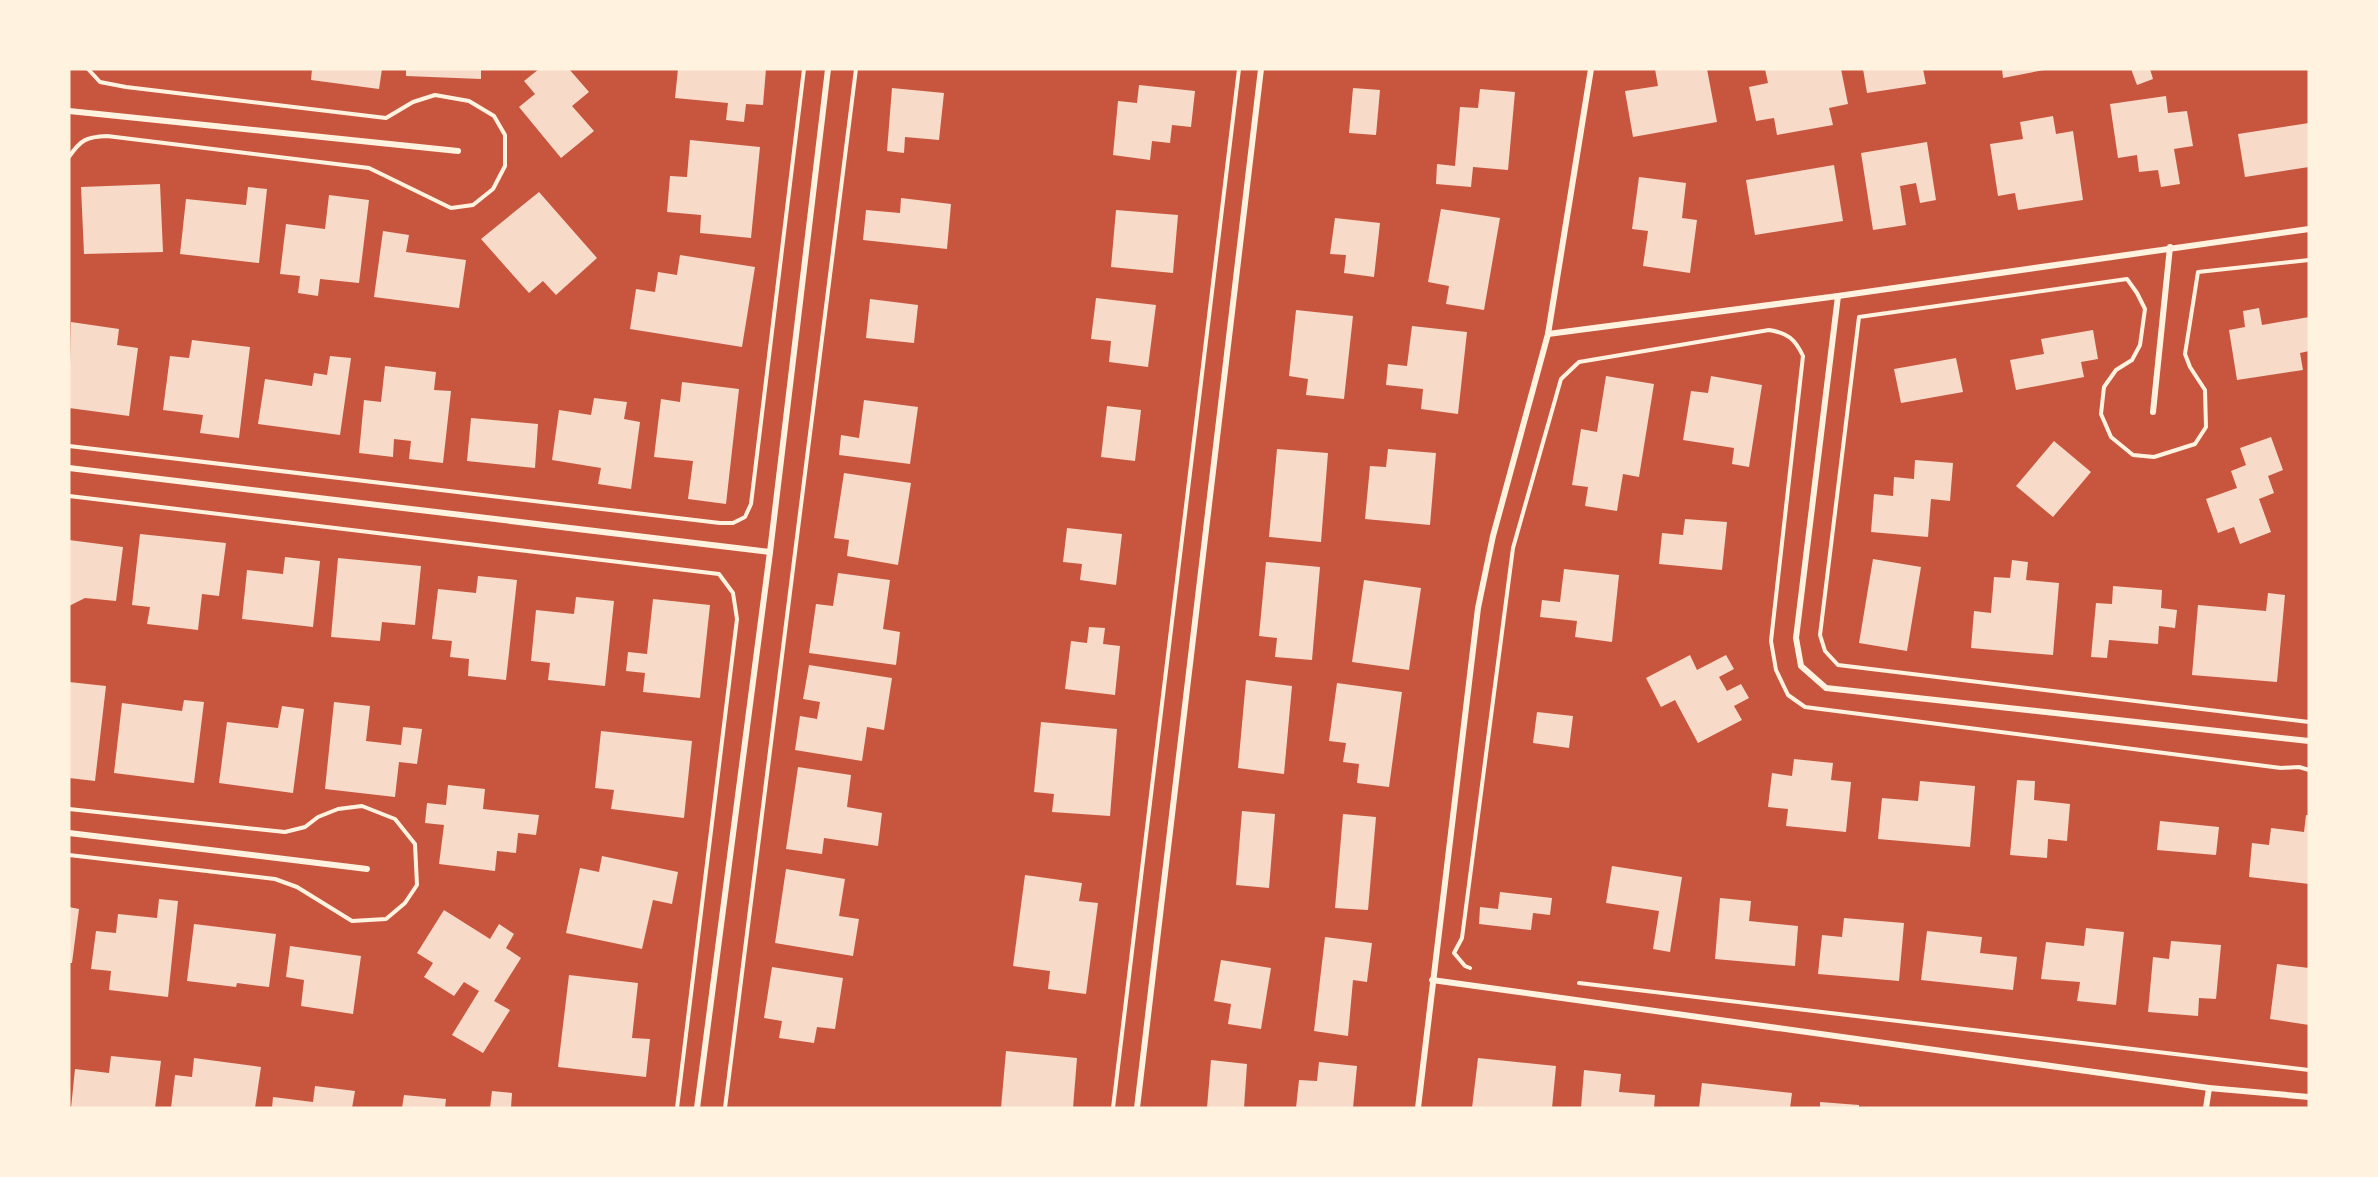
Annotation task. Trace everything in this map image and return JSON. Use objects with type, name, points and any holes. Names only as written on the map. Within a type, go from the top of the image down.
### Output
[{"type":"street","points":[[697,1108],[770,552],[828,69]]},
{"type":"street","points":[[1137,1108],[1261,69]]},
{"type":"street","points":[[1418,1108],[1478,608],[1493,536],[1548,334],[1591,69]]},
{"type":"street","points":[[69,111],[458,152]]},
{"type":"street","points":[[1548,334],[1838,296],[2309,229]]},
{"type":"street","points":[[2153,411],[2170,248]]},
{"type":"street","points":[[1838,296],[1796,638],[1801,666],[1826,688],[2309,741]]},
{"type":"street","points":[[69,468],[770,552]]},
{"type":"street","points":[[69,833],[367,869]]},
{"type":"street","points":[[1432,980],[2209,1088],[2309,1097]]},
{"type":"street","points":[[2206,1108],[2209,1088]]},
{"type":"path","points":[[88,69],[100,82],[126,87]]},
{"type":"path","points":[[69,446],[720,523],[733,522],[745,517],[751,504],[804,69]]},
{"type":"path","points":[[725,1108],[856,69]]},
{"type":"path","points":[[1113,1108],[1239,69]]},
{"type":"path","points":[[2309,261],[2198,272],[2185,354],[2190,367],[2205,390],[2206,427],[2195,444],[2154,457],[2133,455],[2111,437],[2101,414],[2104,387],[2116,370],[2132,360],[2140,345],[2145,309],[2127,279],[1859,317],[1820,635],[1825,651],[1838,665],[2309,722]]},
{"type":"path","points":[[1476,971],[1465,966],[1454,952],[1462,938],[1513,548],[1562,379],[1579,362],[1769,330],[1781,332],[1796,340],[1803,356],[1771,641],[1776,670],[1788,695],[1805,707],[2281,768],[2300,767],[2309,770]]},
{"type":"path","points":[[69,496],[719,574],[733,593],[737,619],[677,1108]]},
{"type":"path","points":[[1571,982],[2309,1070]]},
{"type":"building","points":[[312,69],[382,69],[379,89],[311,80]]},
{"type":"building","points":[[406,69],[481,69],[481,79],[406,76]]},
{"type":"building","points":[[539,69],[569,69],[589,92],[572,106],[594,131],[561,158],[519,107],[535,94],[524,81]]},
{"type":"building","points":[[678,69],[766,69],[763,105],[746,104],[744,122],[726,120],[728,103],[675,98]]},
{"type":"building","points":[[1655,69],[1707,69],[1717,122],[1633,137],[1625,91],[1658,86]]},
{"type":"building","points":[[1765,69],[1841,69],[1848,104],[1829,108],[1833,125],[1777,135],[1774,118],[1756,121],[1749,87],[1768,83]]},
{"type":"building","points":[[1863,69],[1923,69],[1926,84],[1867,93]]},
{"type":"building","points":[[2002,69],[2044,69],[2044,70],[2003,78]]},
{"type":"building","points":[[2131,69],[2150,69],[2153,79],[2137,85]]},
{"type":"building","points":[[1139,85],[1195,91],[1191,127],[1172,125],[1170,143],[1152,141],[1150,160],[1113,155],[1118,101],[1137,103]]},
{"type":"building","points":[[892,88],[944,93],[939,140],[905,137],[904,153],[887,151]]},
{"type":"building","points":[[1353,88],[1380,90],[1376,135],[1349,133]]},
{"type":"building","points":[[1480,89],[1515,92],[1508,170],[1473,167],[1471,187],[1436,184],[1437,164],[1455,166],[1460,107],[1478,108]]},
{"type":"building","points":[[2166,96],[2168,113],[2187,111],[2193,146],[2174,149],[2180,184],[2161,187],[2158,170],[2139,172],[2137,155],[2118,158],[2110,104]]},
{"type":"building","points":[[2053,116],[2056,134],[2073,131],[2083,200],[2018,210],[2015,193],[1998,196],[1990,144],[2023,139],[2020,122]]},
{"type":"building","points":[[2309,123],[2309,167],[2245,177],[2238,134]]},
{"type":"building","points":[[690,140],[760,147],[751,238],[700,233],[701,215],[667,212],[670,176],[687,177]]},
{"type":"building","points":[[1927,142],[1936,200],[1920,203],[1916,183],[1900,186],[1906,225],[1873,230],[1861,153]]},
{"type":"building","points":[[1834,165],[1843,221],[1755,235],[1746,180]]},
{"type":"building","points":[[1639,177],[1686,183],[1682,218],[1697,220],[1690,273],[1643,266],[1648,231],[1632,229]]},
{"type":"building","points":[[160,184],[163,252],[84,254],[81,187]]},
{"type":"building","points":[[248,187],[267,189],[259,263],[180,254],[186,199],[246,205]]},
{"type":"building","points":[[539,192],[597,258],[556,295],[543,281],[529,293],[481,239]]},
{"type":"building","points":[[329,195],[369,200],[359,283],[320,279],[318,296],[298,293],[300,276],[280,274],[286,224],[325,229]]},
{"type":"building","points":[[901,198],[951,204],[947,249],[863,240],[866,210],[900,213]]},
{"type":"building","points":[[1441,209],[1500,218],[1484,310],[1446,304],[1449,286],[1428,282]]},
{"type":"building","points":[[1116,210],[1178,215],[1173,273],[1111,267]]},
{"type":"building","points":[[1335,218],[1380,223],[1374,277],[1344,273],[1346,255],[1330,254]]},
{"type":"building","points":[[383,231],[409,235],[406,252],[466,260],[459,308],[374,297]]},
{"type":"building","points":[[680,255],[755,267],[742,347],[630,329],[636,289],[655,292],[658,272],[677,275]]},
{"type":"building","points":[[1096,298],[1156,305],[1148,367],[1109,362],[1111,341],[1091,339]]},
{"type":"building","points":[[870,299],[918,305],[914,343],[866,338]]},
{"type":"building","points":[[2259,308],[2262,325],[2309,317],[2309,351],[2300,353],[2303,370],[2237,380],[2229,330],[2245,327],[2243,311]]},
{"type":"building","points":[[1296,310],[1353,316],[1344,399],[1306,395],[1308,379],[1289,376]]},
{"type":"building","points":[[71,322],[119,329],[117,345],[138,348],[129,416],[69,408]]},
{"type":"building","points":[[1412,326],[1467,332],[1458,414],[1421,409],[1423,389],[1386,385],[1388,364],[1407,366]]},
{"type":"building","points":[[2093,330],[2098,359],[2081,362],[2084,377],[2016,390],[2010,360],[2044,354],[2041,339]]},
{"type":"building","points":[[192,340],[250,347],[239,438],[200,433],[203,415],[163,410],[170,356],[189,358]]},
{"type":"building","points":[[330,356],[351,358],[340,435],[258,424],[265,379],[312,386],[314,373],[327,375]]},
{"type":"building","points":[[1956,358],[1963,392],[1901,403],[1894,369]]},
{"type":"building","points":[[385,366],[436,372],[434,390],[451,391],[443,463],[409,459],[411,441],[394,439],[393,457],[359,453],[364,400],[381,402]]},
{"type":"building","points":[[1606,376],[1654,384],[1639,477],[1623,474],[1617,511],[1585,506],[1588,487],[1572,485],[1581,429],[1597,432]]},
{"type":"building","points":[[1711,376],[1762,385],[1749,467],[1732,464],[1734,448],[1683,440],[1691,391],[1708,393]]},
{"type":"building","points":[[682,382],[739,389],[726,504],[688,499],[693,461],[654,457],[661,399],[680,402]]},
{"type":"building","points":[[594,398],[627,402],[624,419],[640,422],[631,489],[598,484],[601,468],[552,460],[559,410],[591,415]]},
{"type":"building","points":[[864,400],[918,407],[910,464],[839,455],[841,435],[859,438]]},
{"type":"building","points":[[1107,406],[1141,410],[1135,461],[1101,457]]},
{"type":"building","points":[[471,418],[538,424],[535,468],[467,461]]},
{"type":"building","points":[[2271,437],[2283,470],[2268,476],[2274,493],[2259,499],[2271,532],[2240,544],[2234,527],[2218,533],[2206,499],[2237,488],[2231,471],[2246,465],[2240,448]]},
{"type":"building","points":[[2054,441],[2091,472],[2053,517],[2016,486]]},
{"type":"building","points":[[1277,449],[1328,453],[1321,542],[1269,537]]},
{"type":"building","points":[[1388,449],[1436,453],[1430,525],[1365,519],[1370,466],[1386,467]]},
{"type":"building","points":[[1915,460],[1953,463],[1950,501],[1931,499],[1928,537],[1871,532],[1874,494],[1893,496],[1894,477],[1914,479]]},
{"type":"building","points":[[844,473],[911,483],[898,565],[847,556],[849,540],[834,538]]},
{"type":"building","points":[[1685,519],[1727,522],[1722,570],[1659,564],[1662,533],[1683,535]]},
{"type":"building","points":[[1067,528],[1122,534],[1116,585],[1080,580],[1082,564],[1063,562]]},
{"type":"building","points":[[140,534],[226,543],[219,596],[202,594],[198,630],[147,624],[150,607],[132,605]]},
{"type":"building","points":[[69,540],[123,547],[116,601],[85,598],[69,606]]},
{"type":"building","points":[[285,557],[320,561],[313,627],[242,619],[247,570],[283,574]]},
{"type":"building","points":[[338,558],[421,566],[415,625],[382,622],[380,641],[331,637]]},
{"type":"building","points":[[1873,559],[1921,567],[1907,651],[1859,643]]},
{"type":"building","points":[[2012,560],[2028,562],[2026,580],[2059,583],[2053,655],[1971,648],[1974,611],[1991,613],[1994,577],[2010,578]]},
{"type":"building","points":[[1266,562],[1320,567],[1312,660],[1275,657],[1277,638],[1259,636]]},
{"type":"building","points":[[1564,569],[1619,575],[1612,642],[1575,637],[1577,621],[1540,617],[1542,600],[1560,602]]},
{"type":"building","points":[[838,573],[890,580],[883,629],[900,632],[896,665],[809,653],[816,604],[833,606]]},
{"type":"building","points":[[478,576],[517,580],[506,680],[468,676],[469,659],[450,657],[452,641],[432,639],[438,589],[476,593]]},
{"type":"building","points":[[1364,580],[1421,588],[1409,670],[1352,662]]},
{"type":"building","points":[[2113,586],[2162,590],[2161,608],[2177,610],[2175,628],[2159,626],[2158,644],[2109,640],[2107,658],[2091,657],[2096,603],[2112,604]]},
{"type":"building","points":[[2268,593],[2285,595],[2277,682],[2192,675],[2198,605],[2266,611]]},
{"type":"building","points":[[576,597],[614,601],[605,686],[548,680],[550,663],[531,661],[536,610],[574,614]]},
{"type":"building","points":[[653,599],[710,605],[700,698],[643,692],[645,673],[626,671],[628,652],[647,654]]},
{"type":"building","points":[[1089,627],[1105,628],[1103,644],[1120,646],[1115,695],[1065,689],[1071,641],[1087,643]]},
{"type":"building","points":[[1690,655],[1697,670],[1726,655],[1734,669],[1719,677],[1727,691],[1741,684],[1749,698],[1734,706],[1742,720],[1698,743],[1675,700],[1661,707],[1646,678]]},
{"type":"building","points":[[809,665],[892,678],[884,730],[867,727],[862,761],[795,750],[800,716],[817,719],[820,702],[803,699]]},
{"type":"building","points":[[1246,680],[1292,686],[1284,774],[1238,768]]},
{"type":"building","points":[[69,682],[106,686],[95,781],[69,778]]},
{"type":"building","points":[[1337,683],[1402,692],[1389,787],[1357,783],[1359,764],[1343,762],[1346,743],[1329,741]]},
{"type":"building","points":[[184,700],[204,702],[194,783],[114,773],[122,703],[182,711]]},
{"type":"building","points":[[334,702],[370,706],[366,741],[401,745],[403,727],[422,729],[417,764],[399,762],[395,797],[325,789]]},
{"type":"building","points":[[282,706],[304,709],[293,793],[219,783],[227,722],[278,728]]},
{"type":"building","points":[[1537,712],[1573,716],[1569,748],[1533,743]]},
{"type":"building","points":[[1041,722],[1117,729],[1110,816],[1052,812],[1054,794],[1034,792]]},
{"type":"building","points":[[601,731],[692,741],[684,818],[611,809],[614,790],[595,788]]},
{"type":"building","points":[[1794,759],[1833,763],[1831,780],[1851,782],[1846,832],[1786,826],[1788,809],[1768,807],[1772,773],[1792,776]]},
{"type":"building","points":[[798,767],[851,775],[847,807],[882,813],[878,846],[824,838],[822,854],[786,849]]},
{"type":"building","points":[[2017,780],[2035,781],[2034,800],[2070,804],[2067,841],[2048,839],[2047,858],[2010,855]]},
{"type":"building","points":[[1920,781],[1975,786],[1970,847],[1878,839],[1882,798],[1918,801]]},
{"type":"building","points":[[448,785],[485,789],[483,809],[539,815],[536,835],[518,833],[516,853],[497,851],[495,871],[439,864],[444,825],[425,823],[427,803],[446,805]]},
{"type":"building","points":[[1242,811],[1275,814],[1269,888],[1236,885]]},
{"type":"building","points":[[1343,814],[1376,817],[1368,910],[1335,908]]},
{"type":"building","points":[[2306,815],[2309,815],[2309,884],[2249,877],[2252,843],[2269,845],[2271,828],[2304,832]]},
{"type":"building","points":[[2160,821],[2219,827],[2216,855],[2157,850]]},
{"type":"building","points":[[602,856],[678,872],[672,904],[653,900],[642,949],[566,933],[580,868],[599,872]]},
{"type":"building","points":[[1612,866],[1682,877],[1670,952],[1653,949],[1659,911],[1606,903]]},
{"type":"building","points":[[786,869],[845,879],[839,916],[859,919],[853,956],[775,943]]},
{"type":"building","points":[[1025,875],[1082,883],[1079,901],[1098,903],[1086,994],[1048,989],[1050,971],[1013,966]]},
{"type":"building","points":[[1500,892],[1552,898],[1550,915],[1533,913],[1531,930],[1479,924],[1480,907],[1498,909]]},
{"type":"building","points":[[1720,898],[1751,901],[1749,921],[1798,926],[1795,966],[1715,959]]},
{"type":"building","points":[[159,899],[178,901],[168,997],[109,990],[111,971],[91,969],[96,931],[116,933],[118,914],[157,918]]},
{"type":"building","points":[[69,907],[79,909],[72,963],[69,963]]},
{"type":"building","points":[[444,910],[490,939],[499,924],[514,934],[506,948],[521,958],[494,1001],[510,1010],[483,1053],[452,1035],[479,991],[464,982],[454,996],[424,977],[433,963],[417,953]]},
{"type":"building","points":[[1844,918],[1904,923],[1899,981],[1818,974],[1822,935],[1842,937]]},
{"type":"building","points":[[194,924],[276,934],[269,987],[237,983],[236,987],[187,981]]},
{"type":"building","points":[[2086,928],[2124,932],[2116,1005],[2077,1001],[2080,982],[2041,979],[2046,942],[2084,946]]},
{"type":"building","points":[[1927,931],[1982,937],[1980,953],[2017,957],[2013,990],[1921,980]]},
{"type":"building","points":[[1325,937],[1372,943],[1367,982],[1353,980],[1348,1036],[1314,1031]]},
{"type":"building","points":[[2171,941],[2221,945],[2216,999],[2199,998],[2198,1016],[2148,1012],[2153,957],[2169,959]]},
{"type":"building","points":[[290,946],[361,956],[353,1014],[301,1006],[304,980],[286,977]]},
{"type":"building","points":[[1221,960],[1271,968],[1261,1029],[1228,1024],[1231,1004],[1214,1001]]},
{"type":"building","points":[[2277,964],[2309,968],[2309,1025],[2270,1019]]},
{"type":"building","points":[[772,967],[843,978],[835,1029],[817,1027],[814,1043],[779,1038],[782,1021],[764,1018]]},
{"type":"building","points":[[569,975],[638,983],[632,1038],[650,1039],[646,1077],[558,1067]]},
{"type":"building","points":[[1006,1051],[1077,1058],[1073,1108],[1001,1108]]},
{"type":"building","points":[[111,1056],[161,1061],[155,1108],[71,1108],[75,1069],[109,1073]]},
{"type":"building","points":[[194,1058],[261,1067],[255,1108],[171,1108],[175,1075],[192,1077]]},
{"type":"building","points":[[1478,1058],[1556,1066],[1552,1108],[1472,1108]]},
{"type":"building","points":[[1211,1060],[1247,1064],[1244,1108],[1207,1108]]},
{"type":"building","points":[[1319,1062],[1357,1066],[1353,1108],[1296,1108],[1299,1080],[1317,1081]]},
{"type":"building","points":[[1584,1070],[1621,1074],[1619,1092],[1655,1095],[1654,1108],[1581,1108]]},
{"type":"building","points":[[1702,1083],[1792,1093],[1790,1108],[1699,1108]]},
{"type":"building","points":[[315,1086],[355,1091],[352,1108],[272,1108],[273,1097],[313,1102]]},
{"type":"building","points":[[492,1091],[512,1093],[511,1108],[490,1108]]},
{"type":"building","points":[[404,1095],[446,1099],[445,1108],[402,1108]]},
{"type":"building","points":[[1820,1102],[1859,1105],[1859,1108],[1820,1108]]}]
